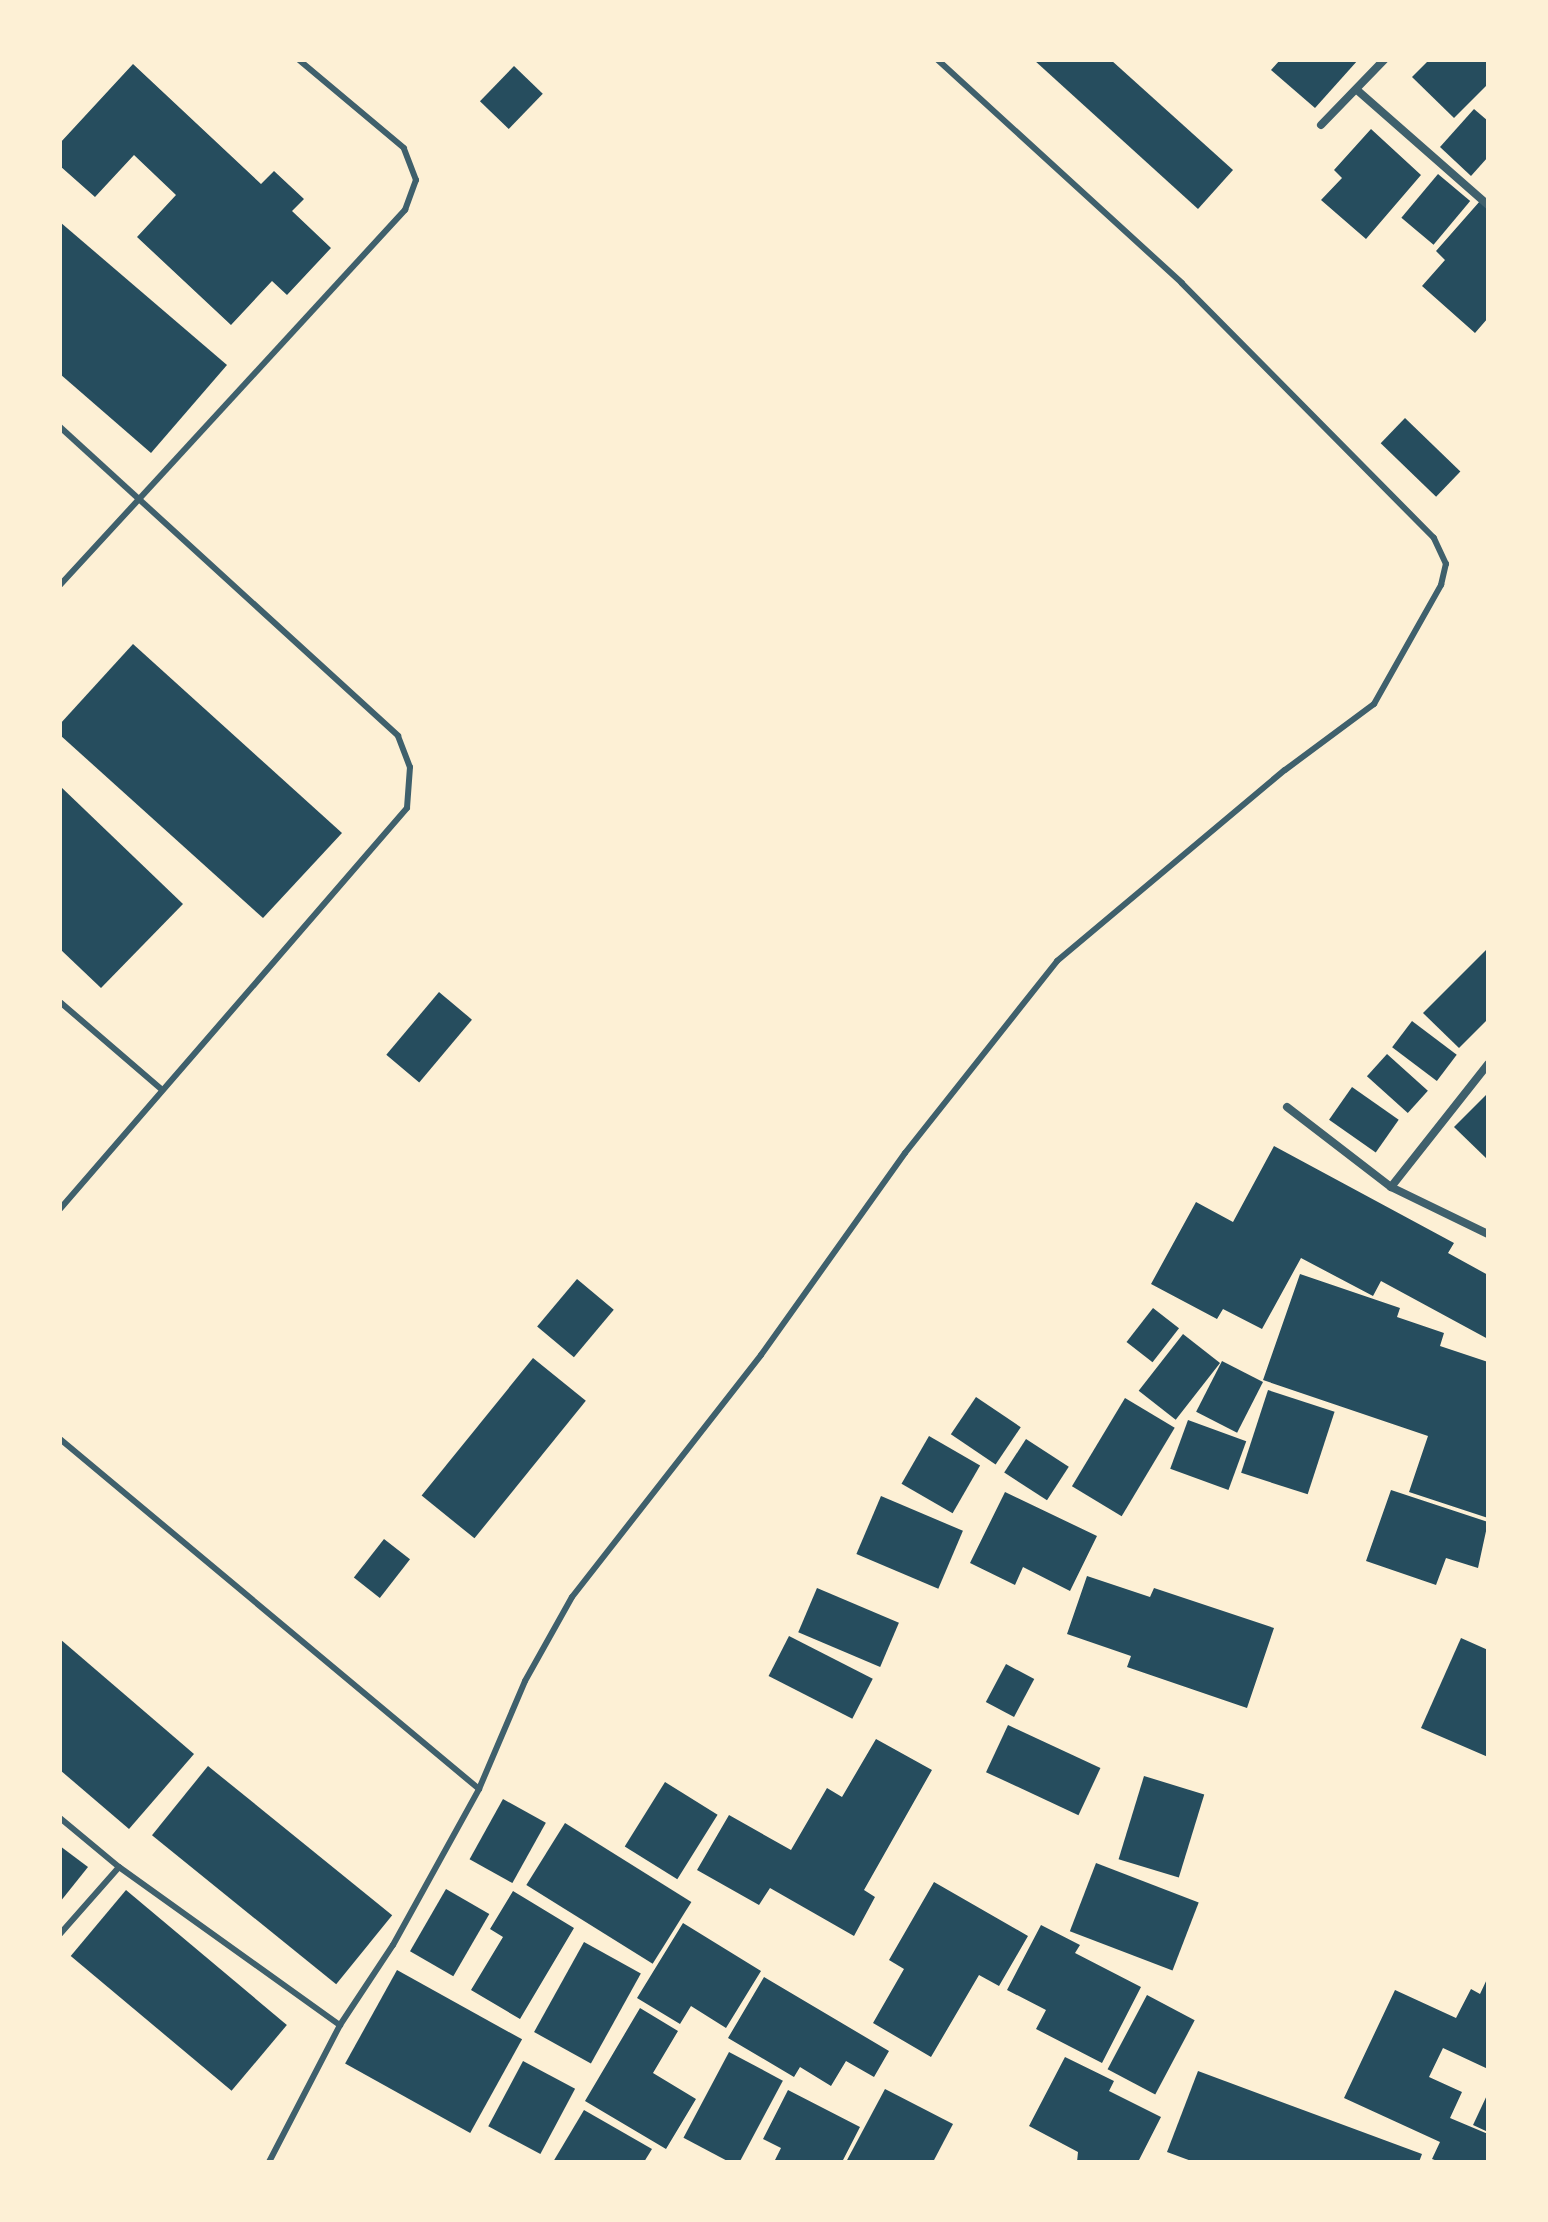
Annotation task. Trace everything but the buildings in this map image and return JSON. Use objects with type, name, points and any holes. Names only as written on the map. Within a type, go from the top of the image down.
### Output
[{"type":"street","points":[[1321,125],[1384,60]]},
{"type":"street","points":[[1357,90],[1488,205]]},
{"type":"street","points":[[1391,1187],[1488,1064]]},
{"type":"street","points":[[1287,1107],[1391,1187],[1488,1234]]},
{"type":"lane","points":[[60,585],[405,210],[416,180],[404,148],[299,60]]},
{"type":"lane","points":[[269,2162],[340,2025],[393,1945],[479,1789],[525,1681],[572,1597],[1048,973],[1285,770],[1374,704],[1441,585],[1446,564],[1434,538],[1182,283],[938,60]]},
{"type":"lane","points":[[60,427],[398,736],[410,767],[407,808],[60,1209]]},
{"type":"lane","points":[[60,1002],[161,1089]]},
{"type":"lane","points":[[60,1439],[479,1789]]},
{"type":"lane","points":[[60,1818],[119,1867],[340,2025]]},
{"type":"lane","points":[[60,1934],[119,1867]]}]
